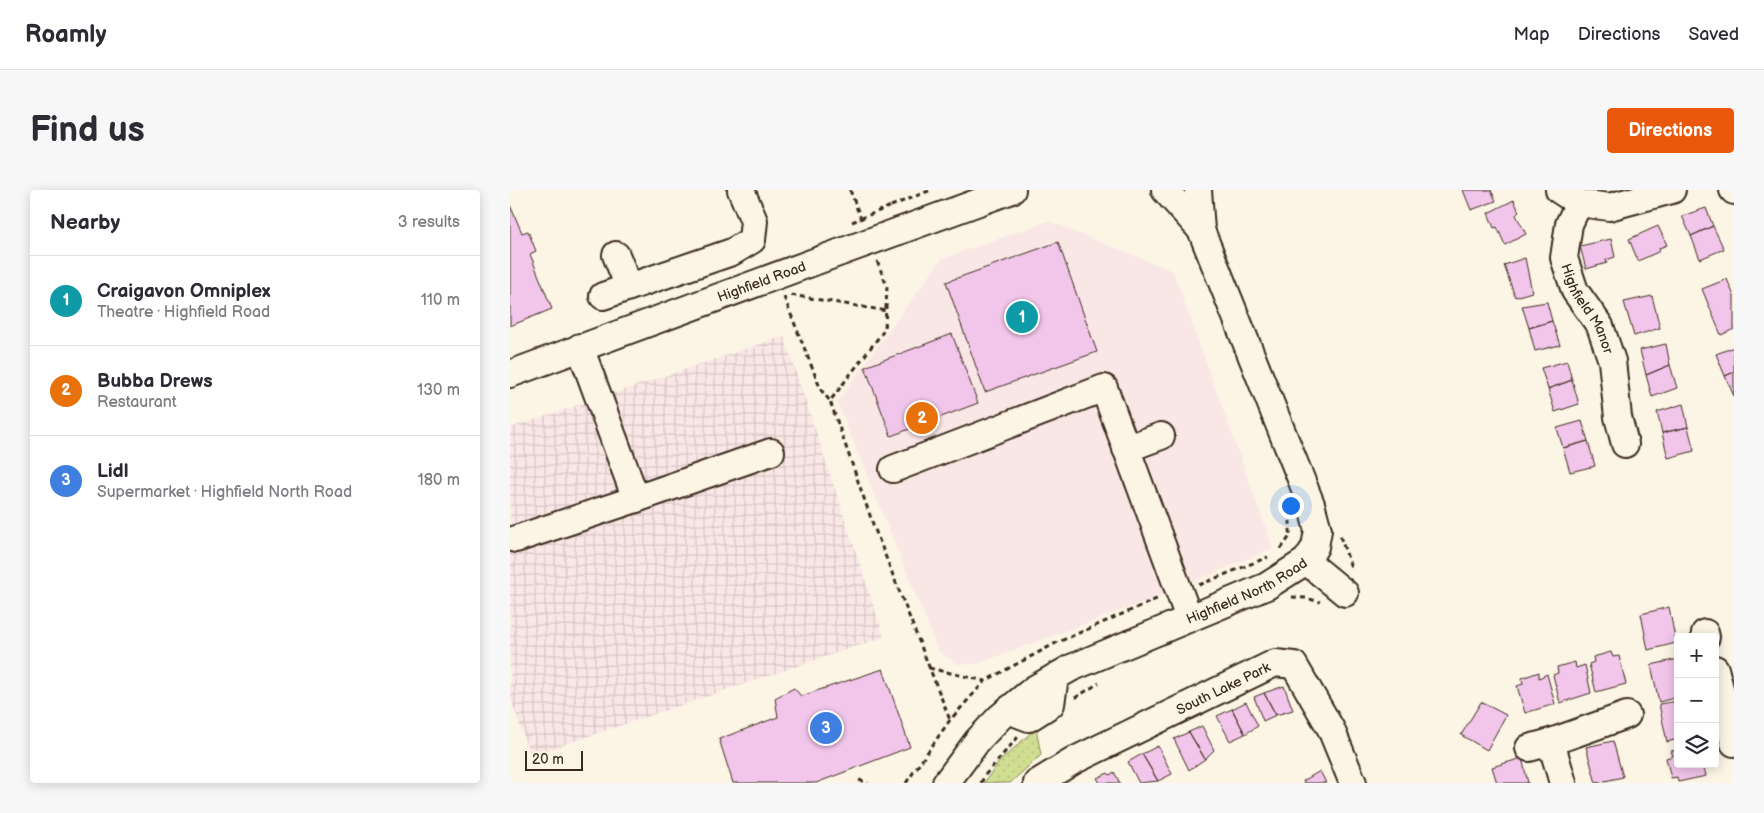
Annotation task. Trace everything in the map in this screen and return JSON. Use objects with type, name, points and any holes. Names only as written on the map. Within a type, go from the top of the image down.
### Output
[{"type":"street","points":[[603,296],[732,252],[752,240],[754,221],[741,190]]},
{"type":"street","name":"Highfield Road","points":[[510,374],[580,348],[776,287],[841,252],[1012,190]]},
{"type":"street","name":"Highfield North Road","points":[[1165,190],[1201,230]]},
{"type":"street","name":"Highfield North Road","points":[[946,783],[978,740],[1008,710],[1034,689],[1071,668],[1267,586],[1306,562],[1315,547],[1318,530],[1311,504],[1201,230],[1198,190]]},
{"type":"street","points":[[1569,197],[1609,207],[1672,190]]},
{"type":"street","name":"Highfield Manor","points":[[1569,197],[1569,224],[1564,258],[1575,291],[1600,326],[1612,361],[1629,415],[1625,444]]},
{"type":"street","points":[[616,255],[629,287]]},
{"type":"street","points":[[580,348],[636,500]]},
{"type":"street","points":[[893,469],[1104,388],[1189,618]]},
{"type":"street","points":[[1126,449],[1161,436]]},
{"type":"street","points":[[516,538],[636,500],[771,452]]},
{"type":"street","points":[[1306,562],[1345,592]]},
{"type":"street","name":"South Lake Park","points":[[1037,783],[1075,760],[1275,662],[1294,665],[1331,729],[1353,783]]},
{"type":"street","points":[[1723,681],[1734,743]]},
{"type":"street","points":[[1563,783],[1540,745],[1627,715]]},
{"type":"path","points":[[850,223],[931,190]]},
{"type":"path","points":[[776,287],[793,295],[887,311]]},
{"type":"path","points":[[776,287],[820,390],[830,401]]},
{"type":"path","points":[[1278,553],[1290,536],[1290,515]]},
{"type":"path","points":[[906,783],[950,720],[985,681],[1056,643],[1160,597],[1173,577],[1198,585],[1269,556]]},
{"type":"path","points":[[1284,600],[1293,596],[1330,605],[1345,592]]},
{"type":"path","points":[[930,668],[985,681]]},
{"type":"path","points":[[1074,699],[1105,680]]},
{"type":"path","points":[[980,783],[1021,734]]},
{"type":"path","points":[[859,780],[868,783]]},
{"type":"shaded area","points":[[1048,221],[1173,271],[1273,548],[1157,597],[977,664],[957,664],[939,652],[837,402],[941,259]]},
{"type":"shaded area","points":[[784,336],[884,637],[530,756],[510,696],[510,428]]},
{"type":"green space","points":[[1036,728],[1041,755],[1010,783],[984,783],[999,762]]},
{"type":"building","points":[[1463,190],[1491,190],[1496,201],[1471,210]]},
{"type":"building","points":[[1514,200],[1519,212],[1516,215],[1526,234],[1505,245],[1497,227],[1494,228],[1488,213]]},
{"type":"building","points":[[510,205],[522,233],[528,231],[536,251],[530,254],[552,309],[510,326]]},
{"type":"building","points":[[1706,208],[1713,226],[1691,236],[1682,216]]},
{"type":"building","points":[[1658,226],[1667,245],[1659,248],[1660,251],[1638,261],[1629,239]]},
{"type":"building","points":[[1713,226],[1724,249],[1700,259],[1691,236]]},
{"type":"building","points":[[1611,239],[1615,257],[1606,260],[1607,263],[1586,269],[1580,246]]},
{"type":"building","points":[[1058,242],[1097,352],[985,392],[946,282]]},
{"type":"building","points":[[1525,258],[1532,292],[1515,297],[1504,265]]},
{"type":"building","points":[[1727,279],[1734,296],[1734,329],[1721,335],[1702,289]]},
{"type":"building","points":[[1652,296],[1660,328],[1634,336],[1624,302]]},
{"type":"building","points":[[1547,302],[1552,321],[1529,328],[1522,306]]},
{"type":"building","points":[[1552,321],[1560,345],[1535,351],[1529,328]]},
{"type":"building","points":[[952,334],[978,403],[891,436],[865,367]]},
{"type":"building","points":[[1666,344],[1670,365],[1646,375],[1640,350]]},
{"type":"building","points":[[1734,347],[1734,372],[1725,376],[1716,354]]},
{"type":"building","points":[[1567,361],[1572,380],[1548,389],[1541,368]]},
{"type":"building","points":[[1670,365],[1677,388],[1652,397],[1646,375]]},
{"type":"building","points":[[1734,372],[1734,396],[1725,376]]},
{"type":"building","points":[[1572,380],[1579,404],[1555,412],[1548,389]]},
{"type":"building","points":[[1683,404],[1688,427],[1662,433],[1657,412]]},
{"type":"building","points":[[1582,421],[1588,441],[1563,448],[1557,428]]},
{"type":"building","points":[[1688,427],[1694,451],[1668,458],[1662,433]]},
{"type":"building","points":[[1588,441],[1595,466],[1570,472],[1563,448]]},
{"type":"building","points":[[1669,607],[1674,644],[1648,650],[1641,614]]},
{"type":"building","points":[[1611,652],[1613,657],[1619,656],[1626,684],[1596,692],[1589,664],[1594,662],[1593,657]]},
{"type":"building","points":[[1674,660],[1674,698],[1659,702],[1651,665]]},
{"type":"building","points":[[1575,662],[1576,668],[1585,665],[1591,693],[1560,703],[1553,675],[1558,673],[1557,667]]},
{"type":"building","points":[[883,669],[910,747],[816,783],[733,783],[719,739],[778,717],[775,698],[794,688],[801,696]]},
{"type":"building","points":[[1539,672],[1539,678],[1547,674],[1555,704],[1525,713],[1517,686],[1523,684],[1522,678]]},
{"type":"building","points":[[1284,686],[1293,710],[1276,715],[1264,693]]},
{"type":"building","points":[[1264,693],[1276,715],[1263,721],[1254,697]]},
{"type":"building","points":[[1246,702],[1258,726],[1245,734],[1232,709]]},
{"type":"building","points":[[1481,702],[1506,715],[1487,750],[1461,735]]},
{"type":"building","points":[[1674,702],[1674,740],[1667,742],[1659,704]]},
{"type":"building","points":[[1232,709],[1245,734],[1230,741],[1217,716]]},
{"type":"building","points":[[1202,726],[1214,750],[1205,759],[1189,732]]},
{"type":"building","points":[[1189,732],[1205,759],[1189,770],[1174,739]]},
{"type":"building","points":[[1613,741],[1623,777],[1596,783],[1586,747]]},
{"type":"building","points":[[1158,746],[1172,774],[1158,781],[1142,754]]},
{"type":"building","points":[[1671,751],[1674,751],[1674,768],[1704,768],[1706,776],[1678,782],[1677,777],[1671,778],[1666,758],[1673,756]]},
{"type":"building","points":[[1142,754],[1158,781],[1139,783],[1128,762]]},
{"type":"building","points":[[1522,758],[1528,783],[1497,783],[1492,767]]},
{"type":"building","points":[[1320,771],[1326,783],[1304,783],[1303,781]]},
{"type":"building","points":[[1114,772],[1120,783],[1100,783],[1097,778],[1108,773],[1110,775]]},
{"type":"place","name":"Craigavon Omniplex","points":[[1022,317]]},
{"type":"place","name":"Bubba Drews","points":[[922,418]]},
{"type":"place","name":"Lidl","points":[[826,728]]}]
